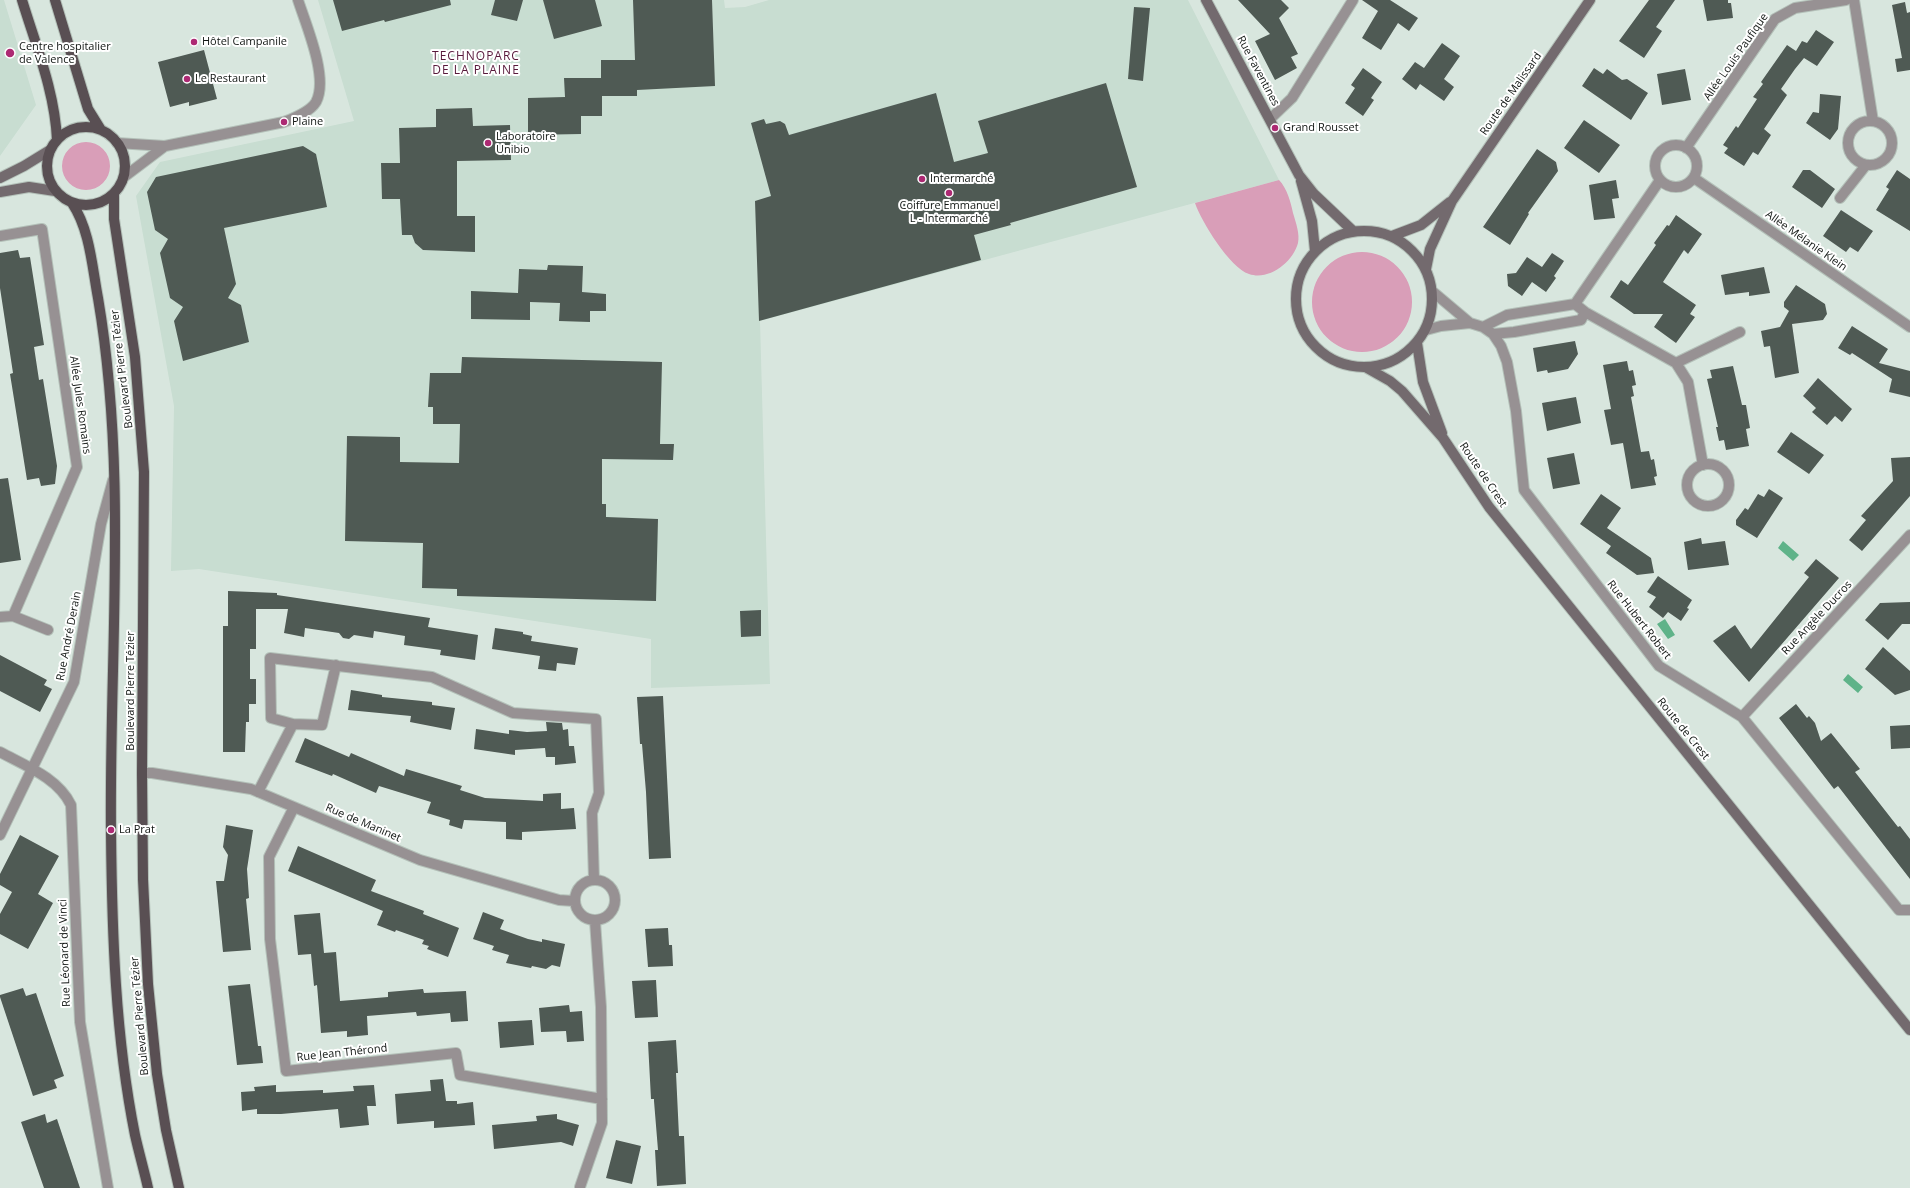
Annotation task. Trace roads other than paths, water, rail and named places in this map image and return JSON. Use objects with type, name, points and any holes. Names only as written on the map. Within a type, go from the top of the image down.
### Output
[{"type":"main road","points":[[22,0],[50,89],[56,117],[57,140]]},
{"type":"main road","points":[[55,0],[88,109],[101,130],[117,143],[124,159],[124,177],[114,193],[102,202],[87,206],[72,203],[55,191],[48,178],[47,164],[50,150],[57,140],[66,132],[77,128],[101,130]]},
{"type":"main road","name":"Rue Faventines","points":[[1206,0],[1300,175],[1314,194],[1353,231]]},
{"type":"main road","name":"Route de Malissard","points":[[1426,270],[1430,249],[1452,201],[1590,0]]},
{"type":"main road","points":[[0,178],[24,166],[50,150]]},
{"type":"main road","name":"Rue Faventines","points":[[1300,175],[1312,221],[1315,250]]},
{"type":"main road","points":[[0,192],[29,187],[55,191]]},
{"type":"main road","name":"Boulevard Pierre Tézier","points":[[114,193],[114,219],[135,357],[144,472],[142,773],[143,879],[148,984],[157,1074],[166,1130],[179,1188]]},
{"type":"main road","name":"Route de Malissard","points":[[1392,236],[1421,224],[1452,201]]},
{"type":"main road","name":"Boulevard Pierre Tézier","points":[[72,203],[84,224],[102,321],[109,380],[114,476],[114,652],[111,830],[116,988],[135,1134],[148,1188]]},
{"type":"main road","points":[[1367,368],[1392,361],[1403,356],[1417,343],[1426,330],[1432,311],[1432,291],[1426,270],[1418,256],[1406,245],[1392,236],[1373,231],[1353,231],[1332,238],[1315,250],[1305,263],[1298,279],[1296,289],[1296,310],[1300,326],[1317,350],[1333,361],[1351,366],[1367,368],[1390,381],[1402,391],[1444,438]]},
{"type":"main road","points":[[1417,343],[1423,382],[1444,438]]},
{"type":"main road","name":"Route de Crest","points":[[1444,438],[1488,507],[1910,1030]]},
{"type":"street","points":[[117,143],[165,146],[284,122],[298,116],[315,104],[319,95],[320,81],[318,65],[298,0]]},
{"type":"street","points":[[1270,119],[1292,98],[1353,0]]},
{"type":"street","name":"Allée Louis Paufique","points":[[1686,148],[1776,19],[1795,8],[1846,0]]},
{"type":"street","points":[[1854,0],[1873,121]]},
{"type":"street","points":[[1873,121],[1886,127],[1890,134],[1892,147],[1884,160],[1873,165],[1866,165],[1854,158],[1849,152],[1849,135],[1858,124],[1873,121]]},
{"type":"street","points":[[1676,145],[1686,148],[1694,156],[1697,166],[1694,178],[1687,184],[1674,187],[1665,184],[1660,180],[1655,167],[1657,156],[1665,148],[1676,145]]},
{"type":"street","points":[[124,177],[165,146]]},
{"type":"street","points":[[1840,198],[1866,165]]},
{"type":"street","name":"Allée Mélanie Klein","points":[[1694,178],[1908,326]]},
{"type":"street","points":[[1483,327],[1507,315],[1575,304],[1660,180]]},
{"type":"street","name":"Allée Jules Romains","points":[[0,236],[42,229],[77,468],[14,616]]},
{"type":"street","points":[[1432,291],[1470,323],[1483,327],[1493,334],[1514,332],[1581,320],[1585,312]]},
{"type":"street","points":[[1575,304],[1585,312],[1676,363],[1688,382],[1703,465]]},
{"type":"street","points":[[1426,330],[1441,326],[1470,323]]},
{"type":"street","points":[[1676,363],[1740,332]]},
{"type":"street","name":"Rue Hubert Robert","points":[[1493,334],[1501,346],[1507,362],[1516,410],[1524,490],[1659,666],[1742,717],[1898,910],[1910,910]]},
{"type":"street","points":[[1703,465],[1716,466],[1721,469],[1728,480],[1728,494],[1724,500],[1711,506],[1698,504],[1688,494],[1688,476],[1692,471],[1703,465]]},
{"type":"street","name":"Rue André Derain","points":[[0,836],[74,682],[101,524],[114,476]]},
{"type":"street","name":"Rue Angèle Ducros","points":[[1742,717],[1910,535]]},
{"type":"street","points":[[0,617],[14,616],[48,630]]},
{"type":"street","points":[[336,666],[322,725],[293,724],[271,718],[270,658],[432,677],[513,712],[596,719],[599,793],[592,813],[594,880]]},
{"type":"street","points":[[258,792],[293,724]]},
{"type":"street","name":"Rue Léonard de Vinci","points":[[0,752],[33,769],[60,788],[71,805],[80,1022],[108,1188]]},
{"type":"street","name":"Rue de Maninet","points":[[142,773],[160,774],[251,789],[420,860],[559,900],[574,901]]},
{"type":"street","name":"Rue Jean Thérond","points":[[294,807],[269,857],[270,939],[286,1070],[456,1053],[460,1075],[602,1099]]},
{"type":"street","points":[[594,880],[609,885],[615,900],[610,915],[595,921],[580,916],[574,901],[580,886],[594,880]]},
{"type":"street","points":[[580,1187],[602,1123],[601,1007],[595,921]]},
{"type":"place","name":"Hôtel Campanile","points":[[194,42]]},
{"type":"place","name":"Centre hospitalier de Valence","points":[[10,53]]},
{"type":"place","name":"Le Restaurant","points":[[187,79]]},
{"type":"place","name":"Plaine","points":[[284,122]]},
{"type":"place","name":"Grand Rousset","points":[[1275,128]]},
{"type":"place","name":"Laboratoire Unibio","points":[[488,143]]},
{"type":"place","name":"Intermarché","points":[[922,179]]},
{"type":"place","name":"Coiffure Emmanuel L - Intermarché","points":[[949,193]]},
{"type":"place","name":"La Prat","points":[[111,830]]},
{"type":"district","name":"TECHNOPARC DE LA PLAINE","points":[[476,64]]}]
